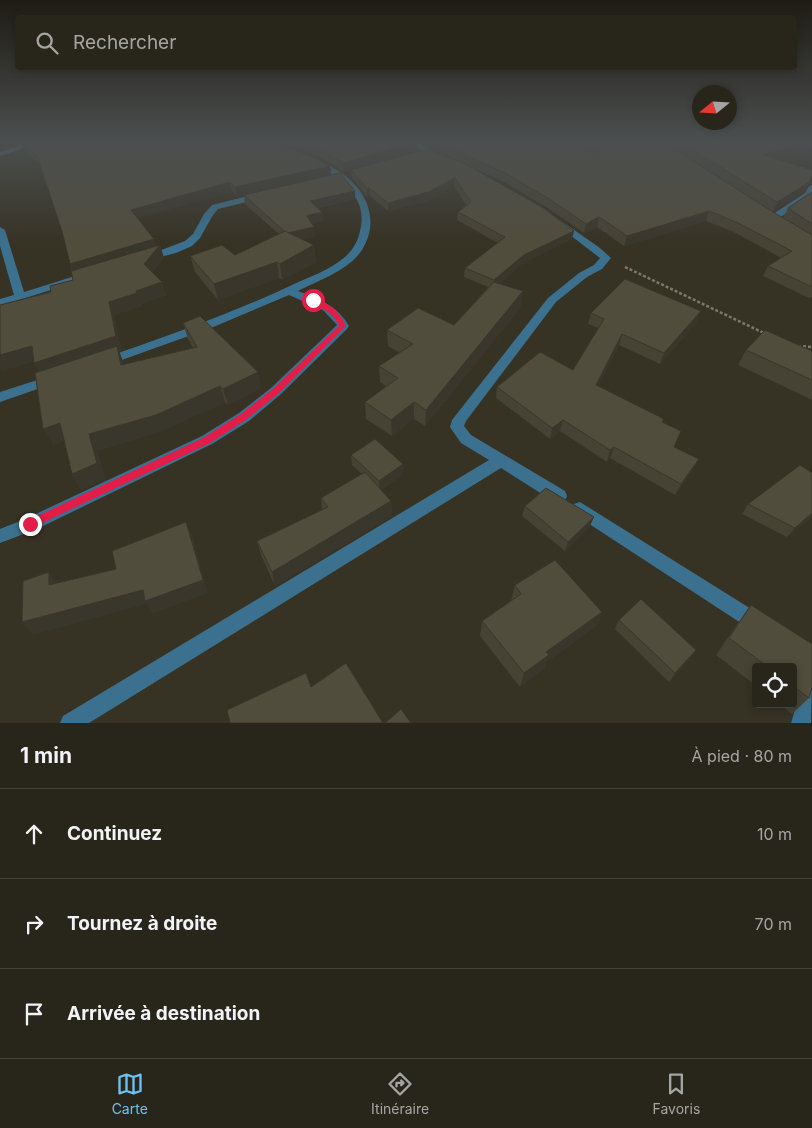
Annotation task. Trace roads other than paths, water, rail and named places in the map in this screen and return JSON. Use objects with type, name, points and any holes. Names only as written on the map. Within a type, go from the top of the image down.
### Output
[{"type":"street","points":[[91,366],[164,342],[289,291],[342,264],[354,254],[366,225],[368,213],[363,199],[354,187],[340,176]]},
{"type":"street","points":[[773,218],[810,194],[812,188]]},
{"type":"street","points":[[141,259],[188,244],[194,239],[215,207],[269,194]]},
{"type":"street","points":[[552,217],[606,258],[598,267],[583,275],[552,300],[459,420],[456,427],[466,439],[633,542],[771,633]]},
{"type":"street","points":[[0,231],[20,296]]},
{"type":"street","points":[[0,303],[94,273]]},
{"type":"street","points":[[0,536],[30,524],[206,440],[244,416],[276,391],[343,326],[339,318],[330,309],[289,291]]},
{"type":"street","points":[[0,397],[64,376]]},
{"type":"street","points":[[70,723],[501,460]]},
{"type":"street","points":[[801,723],[812,683]]}]
